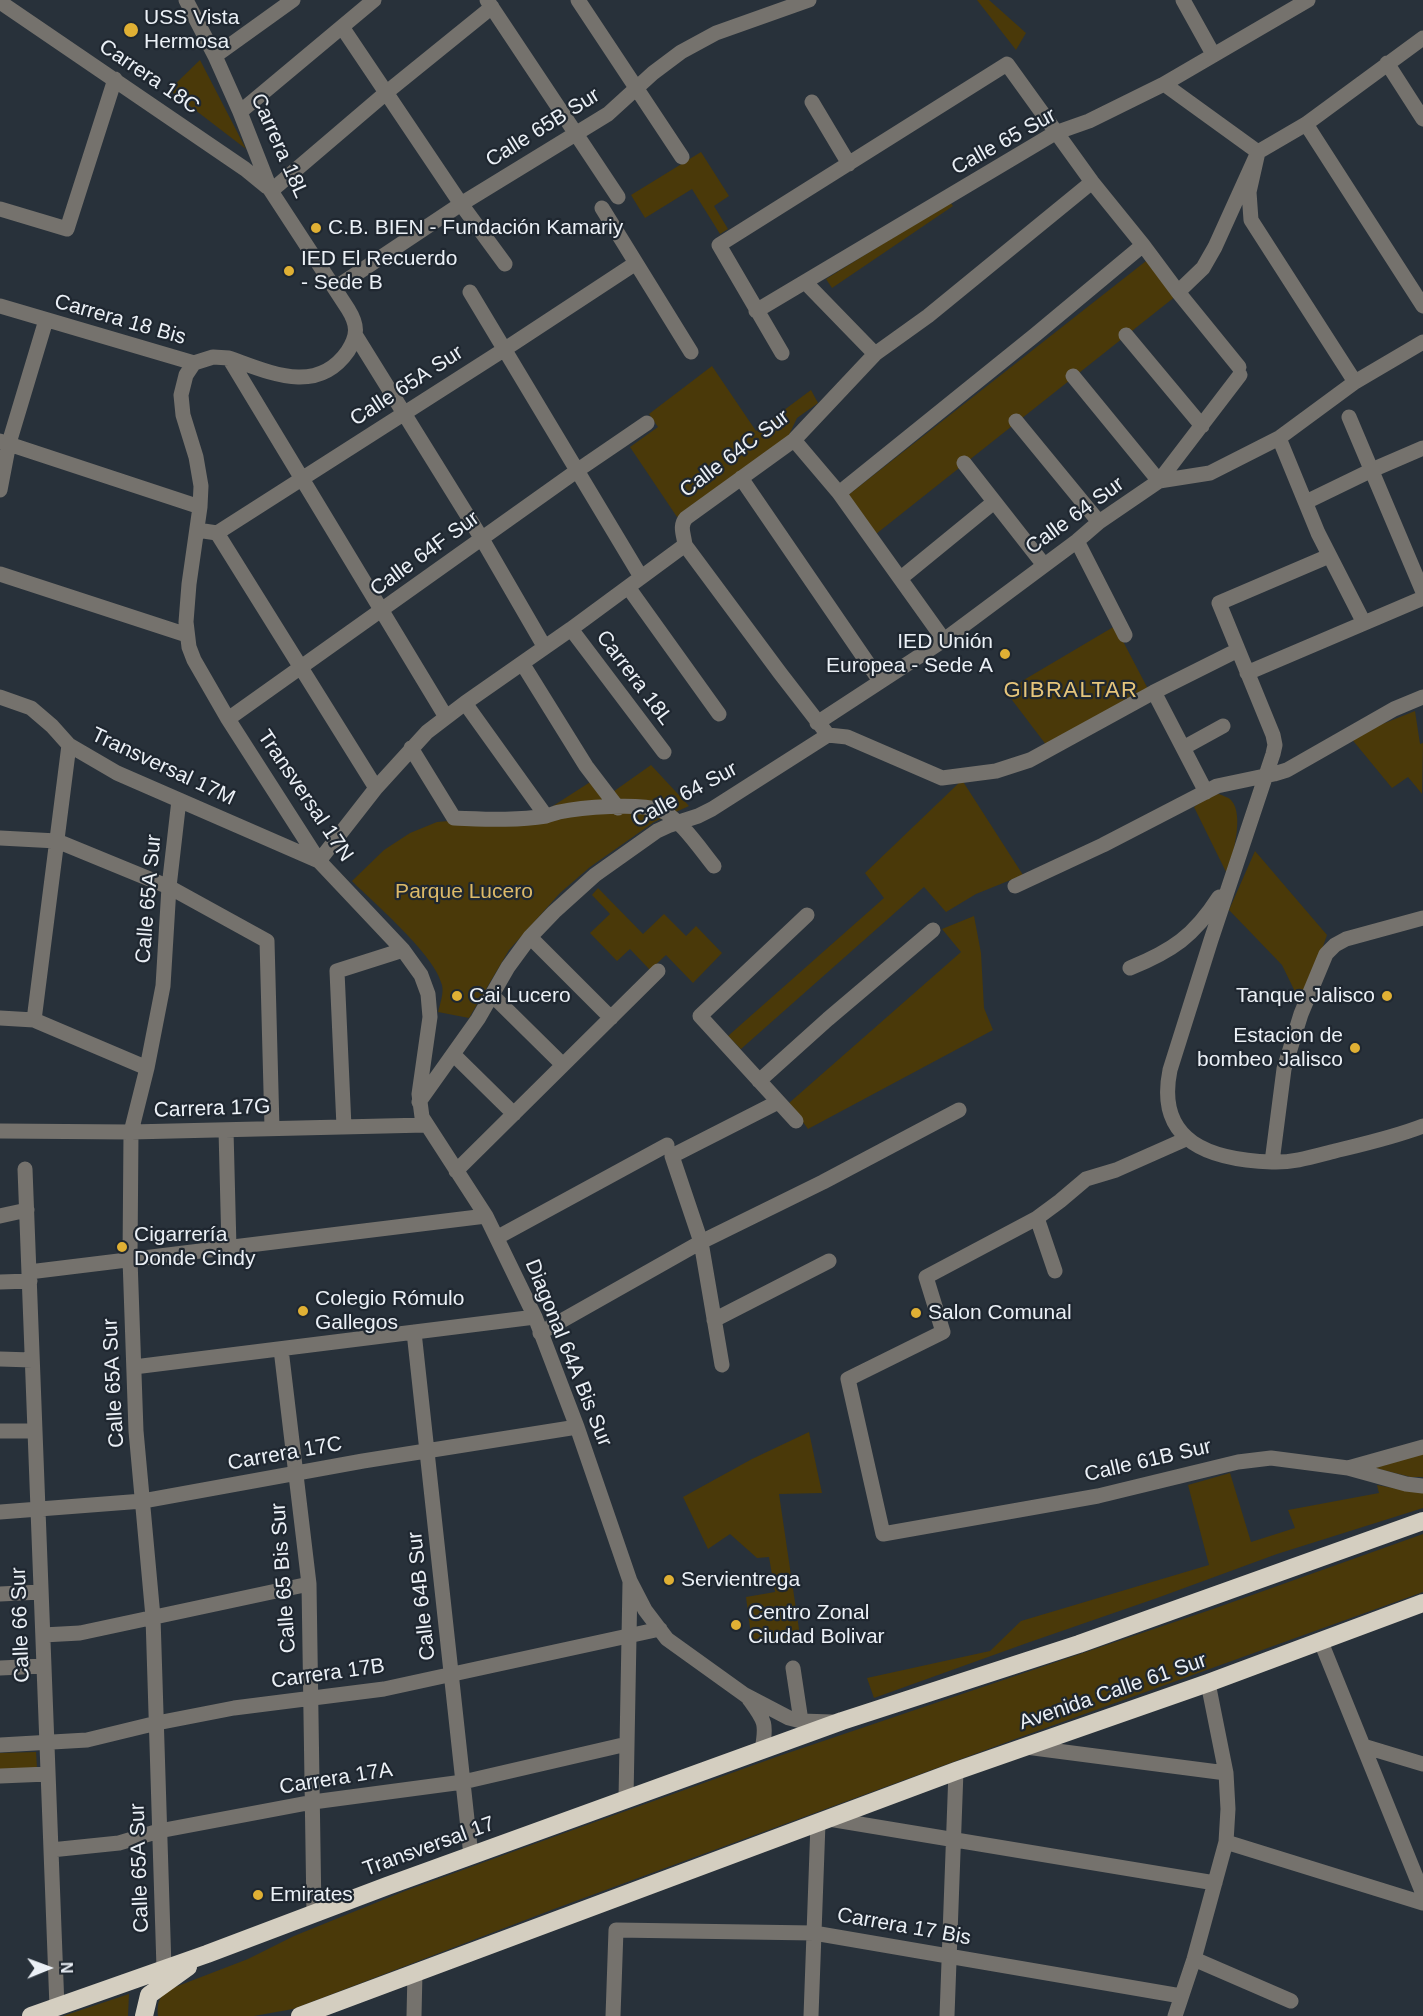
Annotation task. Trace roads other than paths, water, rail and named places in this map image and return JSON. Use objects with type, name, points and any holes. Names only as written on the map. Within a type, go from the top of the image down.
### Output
[{"type":"highway","points":[[842,1721],[1079,1644],[1423,1521]]},
{"type":"highway","name":"Avenida Calle 61 Sur","points":[[824,1821],[956,1771],[1208,1683],[1423,1603]]},
{"type":"highway","name":"Transversal 17","points":[[31,2016],[207,1954],[842,1721]]},
{"type":"highway","points":[[300,2016],[824,1821]]},
{"type":"highway","points":[[144,2016],[149,1995],[207,1954]]},
{"type":"street","name":"Carrera 18L","points":[[186,0],[215,56],[240,112],[271,191],[353,317],[357,327],[356,336],[482,539],[544,646]]},
{"type":"street","points":[[215,56],[293,0]]},
{"type":"street","points":[[240,112],[374,0]]},
{"type":"street","points":[[578,0],[682,157]]},
{"type":"street","name":"Calle 65B Sur","points":[[335,288],[461,204],[608,114],[669,60],[699,41],[808,0]]},
{"type":"street","points":[[1183,0],[1213,54]]},
{"type":"street","points":[[1278,18],[1279,0]]},
{"type":"street","name":"Calle 65 Sur","points":[[756,312],[1055,133],[1089,121],[1164,84],[1308,0]]},
{"type":"street","points":[[271,191],[489,4],[618,197]]},
{"type":"street","name":"Carrera 18C","points":[[1,7],[115,79],[245,169],[271,191]]},
{"type":"street","points":[[342,27],[461,204],[505,264]]},
{"type":"street","points":[[782,354],[719,245],[1007,64],[1055,133],[1178,292],[1203,268],[1215,247],[1258,152],[1306,124],[1423,38]]},
{"type":"street","points":[[1387,63],[1423,119]]},
{"type":"street","points":[[0,209],[67,229],[115,79]]},
{"type":"street","points":[[1164,84],[1258,152]]},
{"type":"street","points":[[812,102],[849,164]]},
{"type":"street","points":[[1306,124],[1423,306]]},
{"type":"street","points":[[1258,152],[1249,192],[1251,220],[1355,382]]},
{"type":"street","name":"Calle 64C Sur","points":[[685,545],[682,528],[684,520],[794,440],[875,354],[928,316],[1092,182]]},
{"type":"street","points":[[602,208],[691,352]]},
{"type":"street","points":[[839,493],[1035,335],[1139,240]]},
{"type":"street","name":"Calle 65A Sur","points":[[217,533],[636,263]]},
{"type":"street","points":[[806,283],[875,354]]},
{"type":"street","points":[[471,292],[641,577]]},
{"type":"street","name":"Calle 64 Sur","points":[[817,723],[944,640],[1099,522],[1159,481],[1202,426],[1240,371],[1178,292]]},
{"type":"street","name":"Carrera 18 Bis","points":[[0,306],[194,363],[213,357],[229,358]]},
{"type":"street","points":[[0,490],[5,442],[46,320]]},
{"type":"street","points":[[1126,335],[1202,426]]},
{"type":"street","points":[[229,358],[275,374],[306,377],[324,372],[339,362],[356,336]]},
{"type":"street","points":[[1073,376],[1159,481],[1210,472],[1279,438],[1355,382],[1423,342]]},
{"type":"street","points":[[229,358],[446,717]]},
{"type":"street","name":"Transversal 17N","points":[[194,363],[182,385],[181,405],[196,457],[201,486],[188,594],[189,647],[194,660],[228,718],[319,861],[403,950],[421,975],[428,994],[430,1017],[419,1102]]},
{"type":"street","points":[[1349,417],[1423,592]]},
{"type":"street","points":[[1016,421],[1099,522]]},
{"type":"street","name":"Calle 64F Sur","points":[[228,718],[647,423]]},
{"type":"street","points":[[1279,438],[1329,556],[1364,623]]},
{"type":"street","points":[[794,440],[839,493],[944,640]]},
{"type":"street","points":[[5,442],[200,507]]},
{"type":"street","points":[[1306,502],[1423,447]]},
{"type":"street","points":[[964,463],[1044,565]]},
{"type":"street","points":[[741,478],[880,681]]},
{"type":"street","points":[[901,578],[994,502]]},
{"type":"street","points":[[197,530],[217,533],[376,788]]},
{"type":"street","points":[[1077,541],[1125,635]]},
{"type":"street","points":[[319,861],[376,788],[411,748],[446,717],[685,545],[828,735],[847,737],[942,778],[1004,769],[1030,760],[1154,692],[1238,650]]},
{"type":"street","points":[[1329,556],[1218,603],[1273,735],[1275,745],[1210,940],[1167,1081],[1170,1113],[1186,1139],[1204,1150],[1227,1158],[1272,1162],[1309,1157],[1423,1126]]},
{"type":"street","points":[[0,574],[188,635]]},
{"type":"street","points":[[628,587],[719,714]]},
{"type":"street","points":[[1247,673],[1423,598]]},
{"type":"street","name":"Carrera 18L","points":[[571,629],[664,752]]},
{"type":"street","points":[[522,663],[586,766],[618,807]]},
{"type":"street","points":[[1154,692],[1206,792]]},
{"type":"street","points":[[1015,886],[1103,845],[1206,792],[1226,784],[1287,770],[1394,709],[1423,697]]},
{"type":"street","name":"Transversal 17M","points":[[0,698],[31,708],[69,745],[117,773],[319,861]]},
{"type":"street","points":[[465,703],[546,816]]},
{"type":"street","points":[[1183,748],[1223,726]]},
{"type":"street","name":"Calle 64 Sur","points":[[419,1102],[454,1055],[508,967],[530,937],[595,875],[657,831],[712,809],[828,735]]},
{"type":"street","points":[[34,1020],[69,745]]},
{"type":"street","points":[[411,748],[454,818],[496,819],[546,816],[560,812],[618,807],[661,811],[677,822],[714,866]]},
{"type":"street","name":"Calle 65A Sur","points":[[164,1968],[153,1617],[136,1431],[130,1259],[131,1132],[147,1068],[163,986],[169,887],[179,800]]},
{"type":"street","points":[[0,838],[57,841],[169,887],[267,941],[272,1128]]},
{"type":"street","points":[[1130,968],[1158,957],[1194,930],[1206,917],[1235,868]]},
{"type":"street","points":[[796,1121],[700,1016],[807,915]]},
{"type":"street","points":[[1272,1162],[1284,1069],[1301,1014],[1326,954],[1346,939],[1423,918]]},
{"type":"street","points":[[759,1081],[933,930]]},
{"type":"street","points":[[530,937],[610,1018]]},
{"type":"street","points":[[344,1126],[337,971],[403,950]]},
{"type":"street","points":[[456,1171],[658,970]]},
{"type":"street","points":[[492,995],[563,1065]]},
{"type":"street","points":[[0,1018],[34,1020],[147,1068]]},
{"type":"street","points":[[454,1055],[513,1114]]},
{"type":"street","name":"Diagonal 64A Bis Sur","points":[[419,1102],[420,1112],[426,1125],[498,1237],[535,1317],[577,1427],[630,1581],[645,1610],[667,1638],[745,1695]]},
{"type":"street","points":[[498,1237],[670,1150],[778,1102]]},
{"type":"street","points":[[540,1333],[701,1242],[823,1182],[959,1110]]},
{"type":"street","name":"Carrera 17G","points":[[0,1131],[131,1132],[426,1125]]},
{"type":"street","points":[[226,1130],[229,1248]]},
{"type":"street","points":[[1055,1271],[1037,1218],[1060,1202],[1086,1179],[1116,1170],[1186,1139]]},
{"type":"street","points":[[670,1150],[701,1242],[722,1365]]},
{"type":"street","name":"Calle 66 Sur","points":[[25,1170],[57,2007]]},
{"type":"street","points":[[0,1216],[27,1210]]},
{"type":"street","points":[[0,1282],[130,1259],[486,1216]]},
{"type":"street","name":"Calle 61B Sur","points":[[1037,1218],[926,1276],[944,1332],[848,1379],[883,1534],[1098,1496],[1238,1462],[1271,1458],[1348,1468],[1406,1484],[1423,1486]]},
{"type":"street","points":[[714,1320],[829,1261]]},
{"type":"street","points":[[134,1367],[535,1317]]},
{"type":"street","name":"Calle 64B Sur","points":[[414,1332],[471,1856]]},
{"type":"street","name":"Calle 65 Bis Sur","points":[[282,1349],[309,1584],[314,1913]]},
{"type":"street","points":[[0,1359],[32,1360]]},
{"type":"street","name":"Carrera 17C","points":[[0,1512],[143,1501],[363,1461],[577,1427]]},
{"type":"street","points":[[0,1431],[35,1431]]},
{"type":"street","points":[[1348,1468],[1423,1447]]},
{"type":"street","points":[[626,1799],[630,1581]]},
{"type":"street","points":[[43,1635],[80,1633],[309,1584]]},
{"type":"street","points":[[0,1594],[41,1592]]},
{"type":"street","name":"Carrera 17B","points":[[0,1745],[87,1740],[234,1708],[384,1689],[660,1629]]},
{"type":"street","points":[[1321,1641],[1423,1894]]},
{"type":"street","points":[[0,1668],[44,1666]]},
{"type":"street","points":[[793,1668],[801,1720]]},
{"type":"street","points":[[1175,2016],[1194,1959],[1226,1842],[1228,1809],[1226,1773],[1208,1683]]},
{"type":"street","points":[[745,1695],[776,1712],[801,1720],[842,1721]]},
{"type":"street","points":[[745,1695],[765,1724],[762,1750]]},
{"type":"street","name":"Carrera 17A","points":[[51,1850],[119,1843],[159,1831],[313,1802],[463,1782],[627,1744]]},
{"type":"street","points":[[1363,1746],[1423,1764]]},
{"type":"street","points":[[1026,1747],[1226,1773]]},
{"type":"street","points":[[947,2016],[956,1771]]},
{"type":"street","points":[[0,1776],[48,1774]]},
{"type":"street","points":[[811,2016],[814,1933],[824,1821],[953,1839],[1215,1883]]},
{"type":"street","points":[[1226,1842],[1423,1904]]},
{"type":"street","name":"Carrera 17 Bis","points":[[613,2016],[616,1930],[814,1933],[1181,1996]]},
{"type":"street","points":[[1194,1959],[1291,2001]]},
{"type":"street","points":[[414,2016],[416,1972]]},
{"type":"place","name":"USS Vista Hermosa","points":[[131,30]]},
{"type":"place","name":"C.B. BIEN - Fundación Kamariy","points":[[316,228]]},
{"type":"place","name":"IED El Recuerdo - Sede B","points":[[289,271]]},
{"type":"place","name":"IED Unión Europea - Sede A","points":[[1005,654]]},
{"type":"place","name":"Cai Lucero","points":[[457,996]]},
{"type":"place","name":"Tanque Jalisco","points":[[1387,996]]},
{"type":"place","name":"Estacion de bombeo Jalisco","points":[[1355,1048]]},
{"type":"place","name":"Cigarrería Donde Cindy","points":[[122,1247]]},
{"type":"place","name":"Colegio Rómulo Gallegos","points":[[303,1311]]},
{"type":"place","name":"Salon Comunal","points":[[916,1313]]},
{"type":"place","name":"Servientrega","points":[[669,1580]]},
{"type":"place","name":"Centro Zonal Ciudad Bolivar","points":[[736,1625]]},
{"type":"place","name":"Emirates","points":[[258,1895]]},
{"type":"district","name":"GIBRALTAR","points":[[1071,691]]},
{"type":"park label","name":"Parque Lucero","points":[[464,892]]}]
